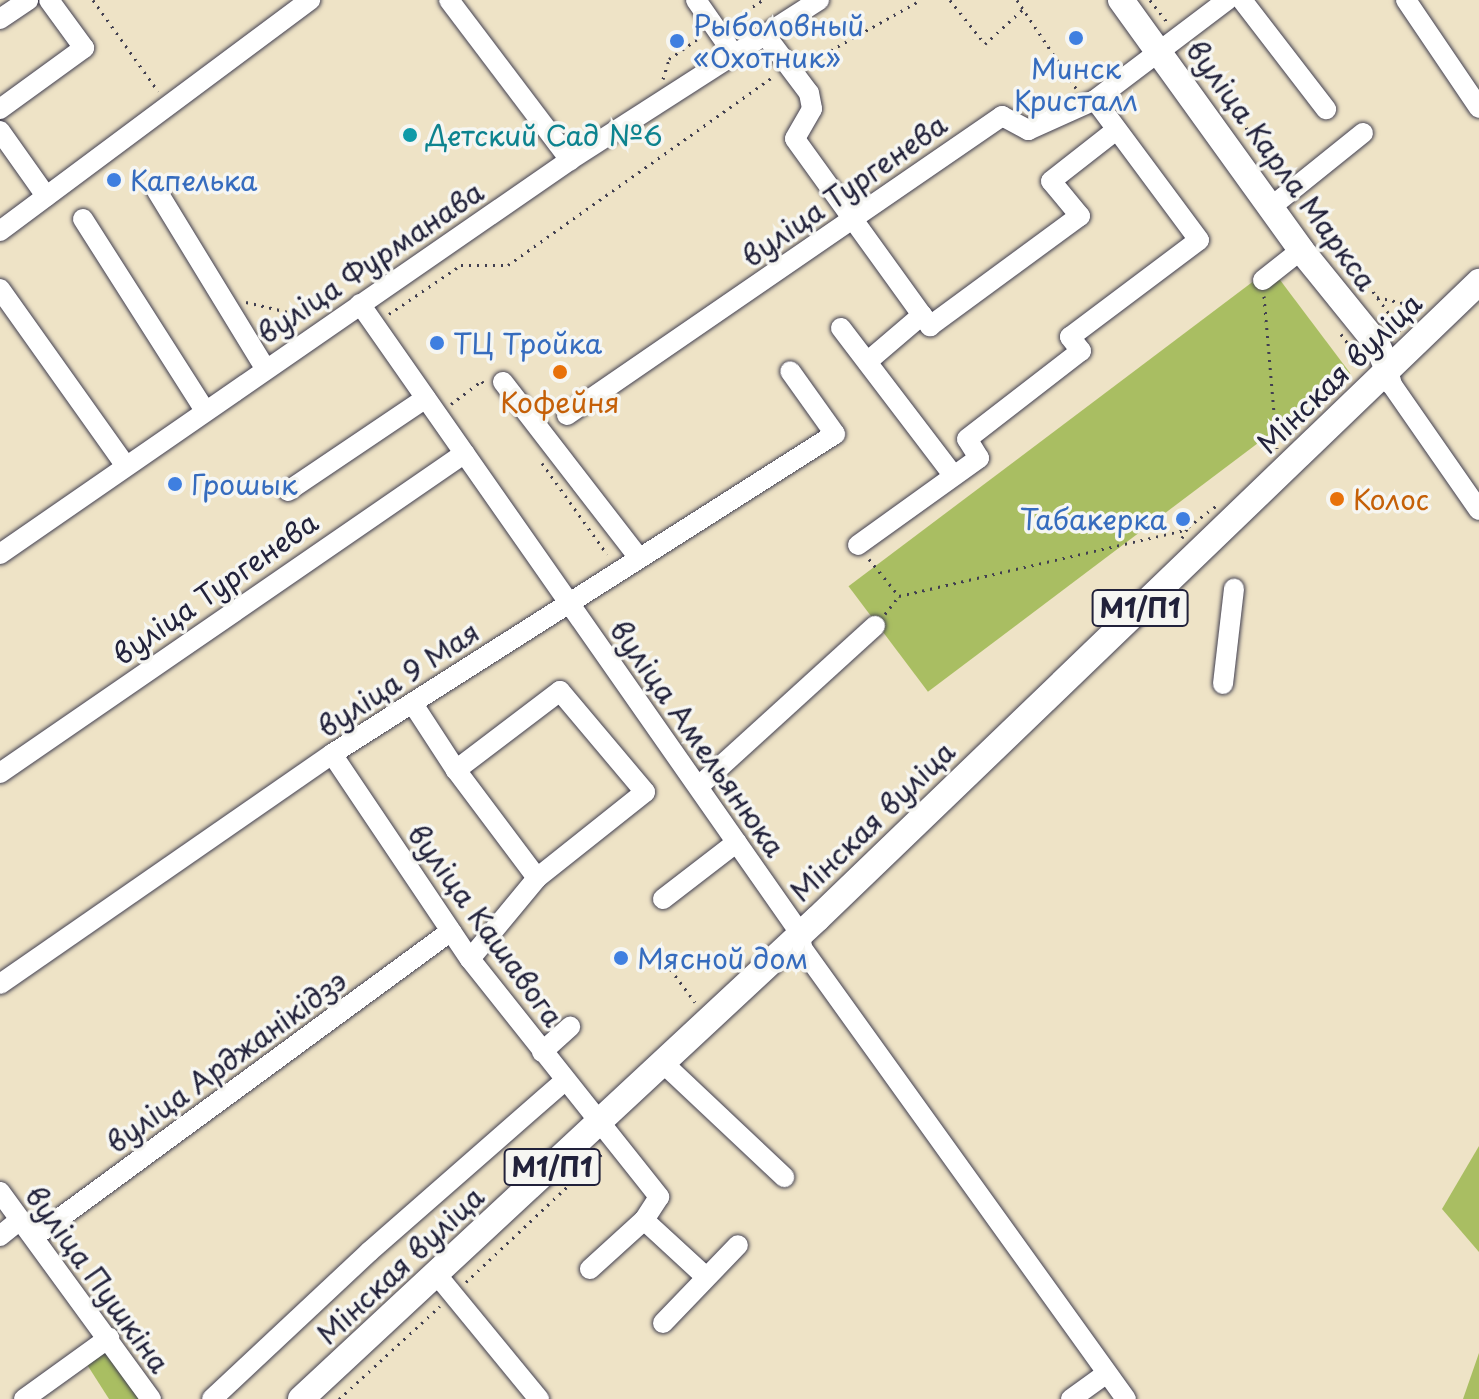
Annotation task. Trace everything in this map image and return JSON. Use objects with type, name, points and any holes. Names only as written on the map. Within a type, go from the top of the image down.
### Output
[{"type":"main road","name":"вуліца Карла Маркса","points":[[1121,0],[1168,45],[1271,207],[1301,250],[1377,344],[1388,370]]},
{"type":"main road","name":"Мінская вуліца","points":[[301,1399],[800,933],[1479,282]]},
{"type":"street","points":[[0,19],[28,0]]},
{"type":"street","points":[[0,109],[84,48],[49,0]]},
{"type":"street","points":[[0,231],[310,0]]},
{"type":"street","points":[[449,0],[570,160]]},
{"type":"street","points":[[696,0],[735,56]]},
{"type":"street","name":"вуліца Фурманава","points":[[0,554],[204,409],[570,160],[819,0]]},
{"type":"street","name":"вуліца Тургенева","points":[[567,415],[1002,116],[1028,130],[1088,98],[1168,45],[1227,0]]},
{"type":"street","points":[[1242,0],[1326,109]]},
{"type":"street","points":[[1406,0],[1479,108]]},
{"type":"street","points":[[766,36],[809,93],[812,109],[795,139],[930,326],[1080,216],[1051,181],[1116,130]]},
{"type":"street","points":[[858,545],[979,458],[967,439],[1081,351],[1070,337],[1199,240],[1088,98]]},
{"type":"street","points":[[0,131],[46,196]]},
{"type":"street","points":[[1271,207],[1363,133]]},
{"type":"street","points":[[157,191],[265,368]]},
{"type":"street","points":[[83,219],[204,409]]},
{"type":"street","points":[[1263,280],[1301,250]]},
{"type":"street","points":[[0,289],[125,465]]},
{"type":"street","name":"вуліца Амельянюка","points":[[360,304],[800,933],[802,948],[1126,1399]]},
{"type":"street","points":[[867,362],[922,315]]},
{"type":"street","points":[[841,328],[953,475]]},
{"type":"street","points":[[1388,370],[1392,385],[1479,510]]},
{"type":"street","name":"вуліца 9 Мая","points":[[0,984],[332,754],[835,434],[790,371]]},
{"type":"street","points":[[497,388],[639,558]]},
{"type":"street","points":[[288,491],[433,405]]},
{"type":"street","name":"вуліца Тургенева","points":[[0,773],[273,580],[465,453]]},
{"type":"street","points":[[1223,684],[1234,589]]},
{"type":"street","points":[[699,786],[875,626]]},
{"type":"street","points":[[456,770],[560,691],[645,792],[537,878],[470,959]]},
{"type":"street","points":[[413,704],[456,770],[537,878]]},
{"type":"street","name":"вуліца Кашавога","points":[[332,754],[470,959],[597,1125],[659,1197],[644,1220]]},
{"type":"street","points":[[663,899],[737,842]]},
{"type":"street","name":"вуліца Арджанікідзэ","points":[[34,1237],[451,931]]},
{"type":"street","points":[[542,1052],[570,1027]]},
{"type":"street","points":[[662,1062],[784,1177]]},
{"type":"street","points":[[212,1399],[369,1252],[564,1081]]},
{"type":"street","name":"вуліца Пушкіна","points":[[0,1192],[151,1399]]},
{"type":"street","points":[[0,1236],[20,1220]]},
{"type":"street","points":[[590,1269],[644,1220],[706,1277]]},
{"type":"street","points":[[663,1323],[738,1245]]},
{"type":"street","points":[[437,1275],[539,1399]]},
{"type":"street","points":[[24,1399],[109,1338]]},
{"type":"street","points":[[1071,1399],[1107,1373]]},
{"type":"path","points":[[93,0],[167,104]]},
{"type":"path","points":[[374,324],[461,265],[508,265],[789,66],[821,60],[921,0]]},
{"type":"path","points":[[950,0],[985,44],[1023,9]]},
{"type":"path","points":[[1017,0],[1088,98]]},
{"type":"path","points":[[1150,0],[1168,45],[1349,253],[1397,327],[1410,330]]},
{"type":"path","points":[[1263,280],[1278,456]]},
{"type":"path","points":[[1376,297],[1431,310]]},
{"type":"path","points":[[433,405],[482,381],[497,388]]},
{"type":"path","points":[[536,455],[607,554]]},
{"type":"path","points":[[858,545],[899,596],[1185,530]]},
{"type":"path","points":[[656,950],[695,1002]]},
{"type":"green space","points":[[1271,268],[1350,373],[928,692],[849,586]]},
{"type":"green space","points":[[1479,1146],[1479,1252],[1442,1209]]},
{"type":"green space","points":[[106,1350],[142,1399],[109,1399],[86,1363]]},
{"type":"green space","points":[[1479,1353],[1479,1399],[1463,1399]]},
{"type":"place","name":"Минск Кристалл","points":[[1076,38]]},
{"type":"place","name":"Рыболовный «Охотник»","points":[[677,41]]},
{"type":"place","name":"Детский Сад №6","points":[[410,135]]},
{"type":"place","name":"Капелька","points":[[114,180]]},
{"type":"place","name":"ТЦ Тройка","points":[[437,343]]},
{"type":"place","name":"Кофейня","points":[[560,372]]},
{"type":"place","name":"Грошык","points":[[175,484]]},
{"type":"place","name":"Колос","points":[[1337,499]]},
{"type":"place","name":"Табакерка","points":[[1183,519]]},
{"type":"place","name":"Мясной дом","points":[[621,958]]}]
